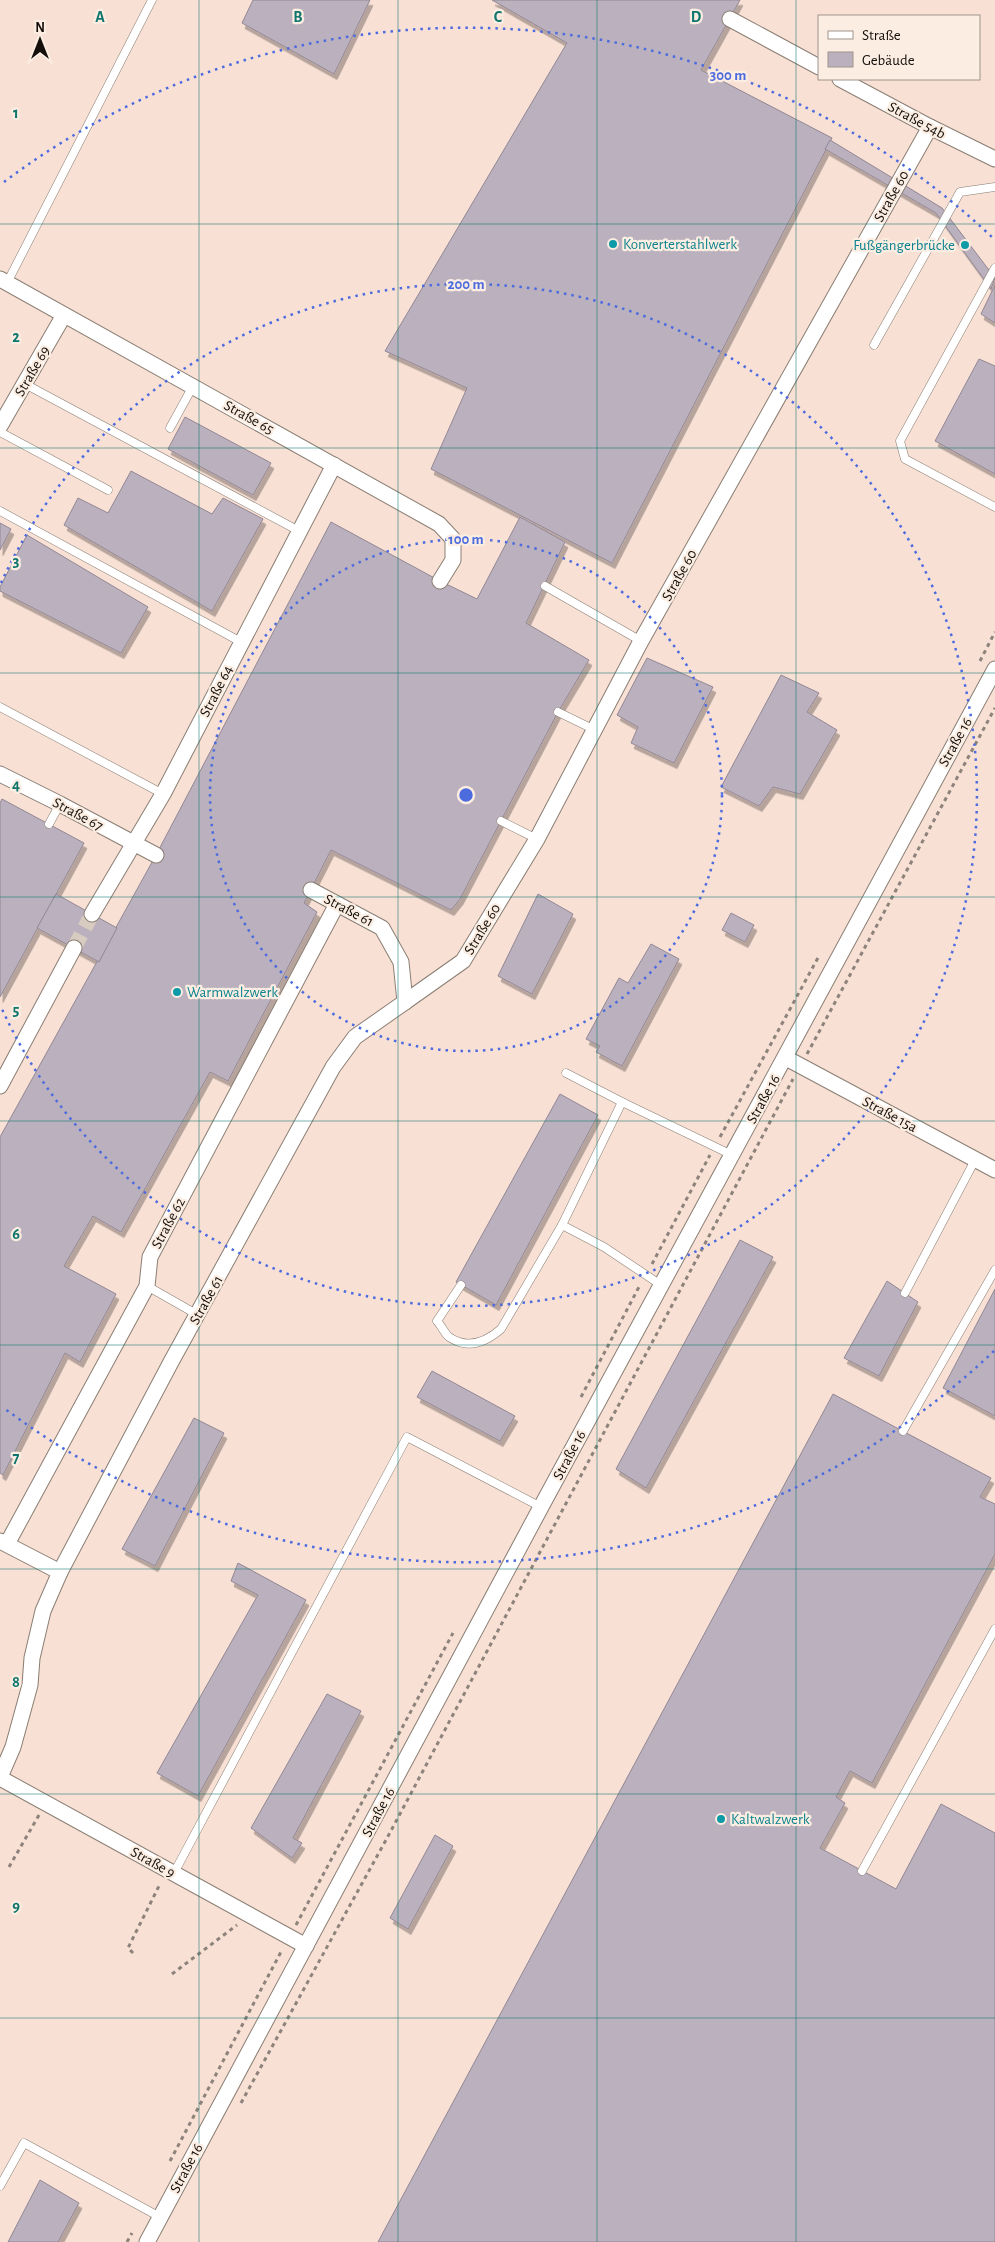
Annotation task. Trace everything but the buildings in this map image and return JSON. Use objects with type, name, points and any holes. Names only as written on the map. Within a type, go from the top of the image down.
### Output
[{"type":"street","points":[[730,19],[818,66]]},
{"type":"street","name":"Straße 54b","points":[[842,80],[995,159]]},
{"type":"street","name":"Straße 60","points":[[405,1002],[464,961],[537,838],[642,642],[930,127]]},
{"type":"street","name":"Straße 65","points":[[4,281],[440,524],[453,538],[453,560],[440,582]]},
{"type":"street","name":"Straße 69","points":[[0,426],[64,315]]},
{"type":"street","name":"Straße 64","points":[[92,914],[162,794],[334,465]]},
{"type":"street","name":"Straße 16","points":[[147,2242],[540,1507],[786,1058],[838,955],[995,669]]},
{"type":"street","name":"Straße 67","points":[[1,777],[60,804],[156,855]]},
{"type":"street","name":"Straße 61","points":[[0,1778],[13,1747],[28,1694],[32,1658],[44,1612],[60,1572],[333,1067],[355,1037],[405,1002],[400,962],[382,928],[311,890]]},
{"type":"street","name":"Straße 62","points":[[3,1542],[148,1286],[150,1257],[337,904]]},
{"type":"street","points":[[0,1086],[74,948]]},
{"type":"street","name":"Straße 15a","points":[[786,1058],[995,1170]]},
{"type":"street","points":[[3,1542],[60,1572]]},
{"type":"street","name":"Straße 9","points":[[0,1778],[306,1946]]},
{"type":"lane","points":[[4,281],[152,0]]},
{"type":"lane","points":[[874,345],[960,192],[995,187]]},
{"type":"lane","points":[[995,268],[900,441],[906,459],[995,507]]},
{"type":"lane","points":[[25,384],[299,531]]},
{"type":"lane","points":[[170,428],[193,386]]},
{"type":"lane","points":[[0,432],[108,490]]},
{"type":"lane","points":[[0,511],[241,642]]},
{"type":"lane","points":[[545,586],[642,642]]},
{"type":"lane","points":[[0,707],[162,794]]},
{"type":"lane","points":[[558,712],[595,730]]},
{"type":"lane","points":[[49,824],[60,804]]},
{"type":"lane","points":[[501,821],[537,838]]},
{"type":"lane","points":[[566,1073],[732,1155]]},
{"type":"lane","points":[[461,1285],[437,1320],[449,1336],[468,1344],[488,1340],[501,1329],[562,1225],[622,1102]]},
{"type":"lane","points":[[906,1293],[975,1160]]},
{"type":"lane","points":[[562,1225],[604,1247],[661,1285]]},
{"type":"lane","points":[[903,1431],[995,1270]]},
{"type":"lane","points":[[148,1286],[198,1315]]},
{"type":"lane","points":[[171,1872],[407,1437],[540,1507]]},
{"type":"lane","points":[[862,1871],[995,1628]]},
{"type":"lane","points":[[0,2186],[24,2143],[160,2217]]},
{"type":"path","points":[[237,2111],[386,1840],[995,708]]},
{"type":"path","points":[[9,1867],[46,1804]]},
{"type":"path","points":[[133,1953],[128,1948],[171,1872]]},
{"type":"path","points":[[172,1974],[250,1916]]},
{"type":"shaded area","points":[[0,0],[995,0],[995,2242],[0,2242]]},
{"type":"tunnel","points":[[74,948],[92,914]]},
{"type":"place","name":"Konverterstahlwerk","points":[[613,244]]},
{"type":"place","name":"Fußgängerbrücke","points":[[965,245]]},
{"type":"place","name":"Warmwalzwerk","points":[[177,992]]},
{"type":"place","name":"Kaltwalzwerk","points":[[721,1819]]}]
